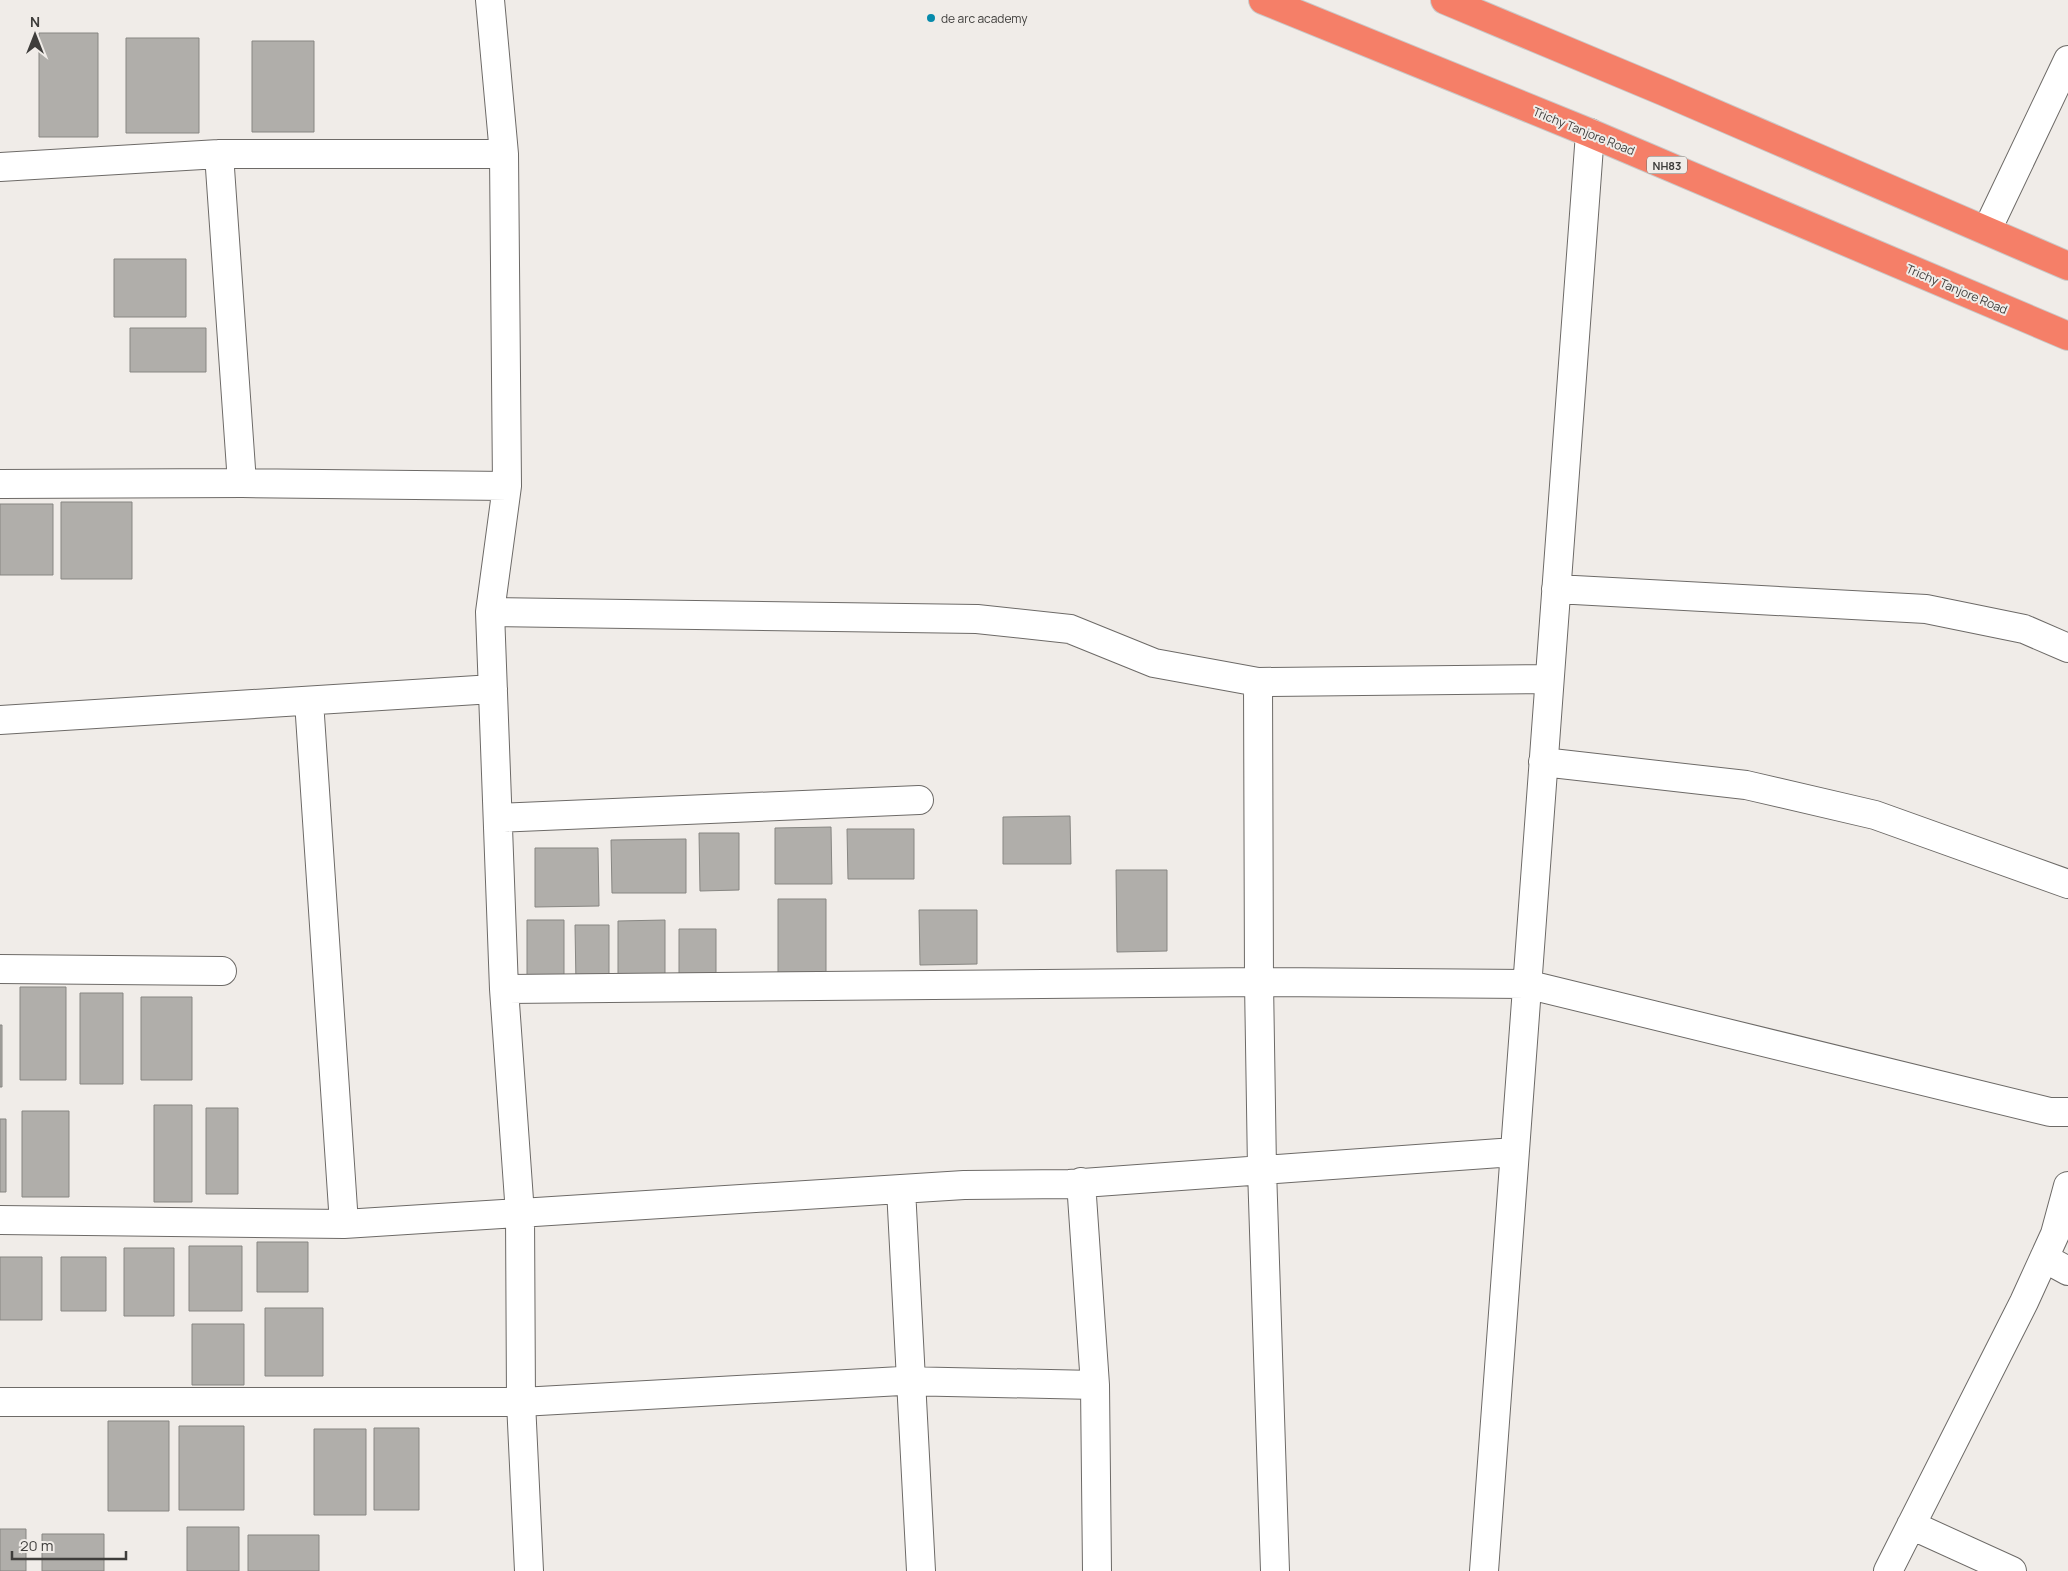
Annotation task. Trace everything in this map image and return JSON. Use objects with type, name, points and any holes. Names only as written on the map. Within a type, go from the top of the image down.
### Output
[{"type":"highway","name":"Trichy Tanjore Road","points":[[1263,0],[1590,133],[2068,336]]},
{"type":"highway","points":[[1450,1],[2068,266]]},
{"type":"street","points":[[490,0],[504,154],[506,486],[490,612],[504,989],[520,1214],[521,1402],[529,1571]]},
{"type":"street","points":[[1987,230],[2068,60]]},
{"type":"street","points":[[1484,1571],[1590,133]]},
{"type":"street","points":[[0,167],[219,154],[504,154]]},
{"type":"street","points":[[219,154],[242,483]]},
{"type":"street","points":[[0,484],[242,483],[506,486]]},
{"type":"street","points":[[1556,589],[1926,609],[2024,629],[2068,648]]},
{"type":"street","points":[[490,612],[977,619],[1070,629],[1154,663],[1258,682],[1549,678]]},
{"type":"street","points":[[1258,682],[1262,1169],[1275,1571]]},
{"type":"street","points":[[0,720],[493,689]]},
{"type":"street","points":[[309,701],[344,1224]]},
{"type":"street","points":[[1543,762],[1746,785],[1764,789],[1875,815],[2068,884]]},
{"type":"street","points":[[498,818],[919,800]]},
{"type":"street","points":[[0,969],[222,971]]},
{"type":"street","points":[[504,989],[1259,982],[1526,984],[2050,1112],[2068,1112]]},
{"type":"street","points":[[0,1220],[344,1224],[964,1185],[1081,1182],[1514,1152]]},
{"type":"street","points":[[1081,1182],[1095,1385],[1097,1571]]},
{"type":"street","points":[[1888,1571],[2024,1302],[2055,1234],[2068,1186]]},
{"type":"street","points":[[900,1189],[921,1571]]},
{"type":"street","points":[[2044,1258],[2068,1271]]},
{"type":"street","points":[[0,1402],[521,1402],[910,1381],[1095,1385]]},
{"type":"street","points":[[1911,1525],[2012,1571]]},
{"type":"building","points":[[39,33],[98,33],[98,137],[39,137]]},
{"type":"building","points":[[126,38],[199,38],[199,133],[126,133]]},
{"type":"building","points":[[252,41],[314,41],[314,132],[252,132]]},
{"type":"building","points":[[114,259],[186,259],[186,317],[114,317]]},
{"type":"building","points":[[130,328],[206,328],[206,372],[130,372]]},
{"type":"building","points":[[61,502],[132,502],[132,579],[61,579]]},
{"type":"building","points":[[0,504],[53,504],[53,575],[0,575]]},
{"type":"building","points":[[1070,816],[1071,864],[1003,864],[1003,817]]},
{"type":"building","points":[[831,827],[832,884],[775,884],[775,828]]},
{"type":"building","points":[[847,829],[914,829],[914,879],[848,879]]},
{"type":"building","points":[[699,833],[739,833],[739,890],[700,891]]},
{"type":"building","points":[[686,839],[686,893],[612,893],[611,840]]},
{"type":"building","points":[[535,848],[598,848],[599,906],[535,907]]},
{"type":"building","points":[[1116,870],[1167,870],[1167,951],[1117,952]]},
{"type":"building","points":[[778,899],[826,899],[826,974],[778,974]]},
{"type":"building","points":[[919,910],[977,910],[977,964],[920,965]]},
{"type":"building","points":[[527,920],[564,920],[564,984],[527,984]]},
{"type":"building","points":[[665,920],[665,980],[618,980],[618,921]]},
{"type":"building","points":[[575,925],[609,925],[609,984],[576,984]]},
{"type":"building","points":[[679,929],[716,929],[716,977],[679,977]]},
{"type":"building","points":[[20,987],[66,987],[66,1080],[20,1080]]},
{"type":"building","points":[[80,993],[123,993],[123,1084],[80,1084]]},
{"type":"building","points":[[141,997],[192,997],[192,1080],[141,1080]]},
{"type":"building","points":[[0,1025],[2,1025],[2,1087],[0,1087]]},
{"type":"building","points":[[154,1105],[192,1105],[192,1202],[154,1202]]},
{"type":"building","points":[[206,1108],[238,1108],[238,1194],[206,1194]]},
{"type":"building","points":[[22,1111],[69,1111],[69,1197],[22,1197]]},
{"type":"building","points":[[0,1119],[6,1119],[6,1192],[0,1192]]},
{"type":"building","points":[[257,1242],[308,1242],[308,1292],[257,1292]]},
{"type":"building","points":[[189,1246],[242,1246],[242,1311],[189,1311]]},
{"type":"building","points":[[124,1248],[174,1248],[174,1316],[124,1316]]},
{"type":"building","points":[[0,1257],[42,1257],[42,1320],[0,1320]]},
{"type":"building","points":[[61,1257],[106,1257],[106,1311],[61,1311]]},
{"type":"building","points":[[265,1308],[323,1308],[323,1376],[265,1376]]},
{"type":"building","points":[[192,1324],[244,1324],[244,1385],[192,1385]]},
{"type":"building","points":[[108,1421],[169,1421],[169,1511],[108,1511]]},
{"type":"building","points":[[179,1426],[244,1426],[244,1510],[179,1510]]},
{"type":"building","points":[[374,1428],[419,1428],[419,1510],[374,1510]]},
{"type":"building","points":[[314,1429],[366,1429],[366,1515],[314,1515]]},
{"type":"building","points":[[187,1527],[239,1527],[239,1571],[187,1571]]},
{"type":"building","points":[[0,1529],[26,1529],[26,1571],[0,1571]]},
{"type":"building","points":[[42,1534],[104,1534],[104,1571],[42,1571]]},
{"type":"building","points":[[248,1535],[319,1535],[319,1571],[248,1571]]},
{"type":"place","name":"de arc academy","points":[[931,18]]}]
